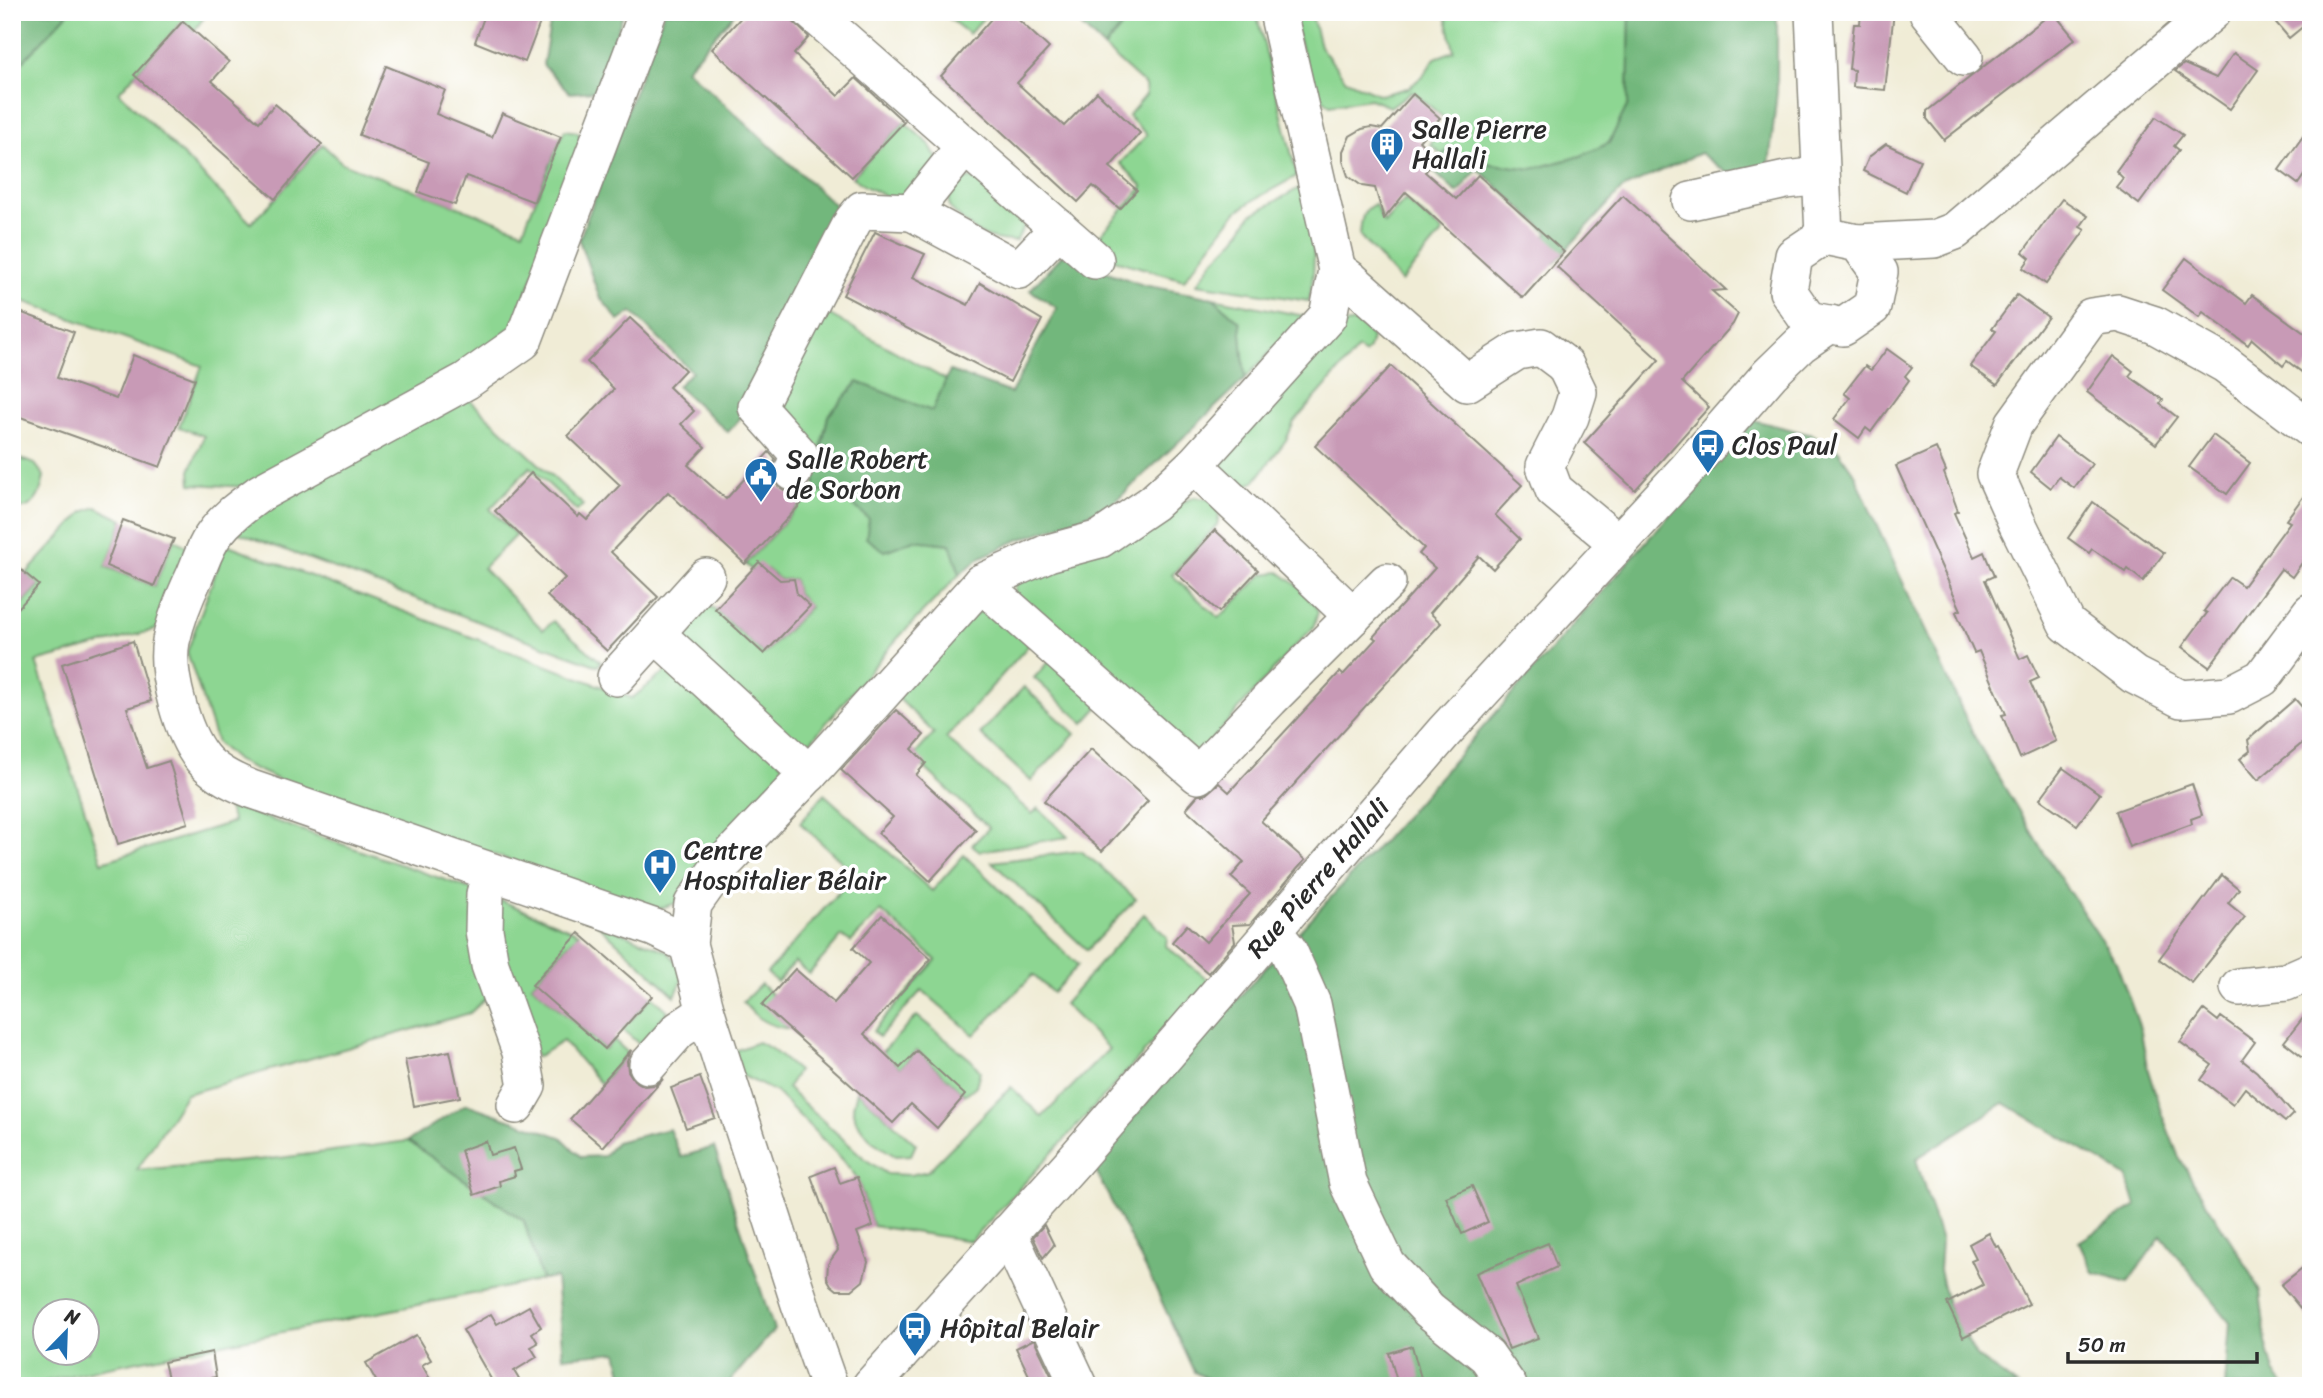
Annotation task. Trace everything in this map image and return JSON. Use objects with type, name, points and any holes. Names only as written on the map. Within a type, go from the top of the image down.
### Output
[{"type":"street","points":[[648,12],[523,341],[466,381],[260,493],[240,507],[214,534],[185,598],[171,642],[172,683],[191,742],[203,760],[226,778],[251,789],[655,928],[688,944]]},
{"type":"street","points":[[812,12],[1095,260]]},
{"type":"street","points":[[829,1386],[706,1012],[688,944],[693,904],[718,869],[809,774],[981,583],[1048,553],[1100,539],[1153,503],[1194,465],[1328,316],[1337,270],[1278,12]]},
{"type":"street","points":[[1814,12],[1821,176],[1841,239],[1878,272],[1872,307]]},
{"type":"street","points":[[1927,12],[1964,57]]},
{"type":"street","points":[[1934,239],[1872,307],[1843,327],[1808,320],[1788,291],[1794,256],[1841,239],[1934,239],[1955,231],[2203,15]]},
{"type":"street","points":[[912,212],[965,146]]},
{"type":"street","points":[[1690,201],[1786,180],[1821,176]]},
{"type":"street","points":[[793,472],[799,454],[757,407],[853,221],[862,210],[912,212],[1020,270],[1059,228]]},
{"type":"street","points":[[1337,270],[1467,383],[1517,351],[1541,347],[1565,365],[1578,392],[1570,417],[1545,466],[1554,490],[1618,543]]},
{"type":"street","name":"Rue Pierre Hallali","points":[[1770,374],[1787,330],[1788,291]]},
{"type":"street","points":[[2311,429],[2225,364],[2155,325],[2118,313],[2091,317],[2014,424],[1995,474],[2067,624],[2134,675],[2181,699],[2229,695],[2262,678],[2311,612]]},
{"type":"street","name":"Rue Pierre Hallali","points":[[871,1386],[1073,1162],[1444,732],[1689,467],[1770,374],[1801,344],[1830,324]]},
{"type":"street","points":[[1194,465],[1353,616]]},
{"type":"street","points":[[617,677],[706,578]]},
{"type":"street","points":[[981,583],[1198,775],[1387,582]]},
{"type":"street","points":[[656,634],[809,774]]},
{"type":"street","points":[[491,872],[485,894],[484,930],[491,965],[521,1052],[527,1086],[516,1105]]},
{"type":"street","points":[[1272,930],[1288,950],[1312,1004],[1348,1183],[1387,1265],[1429,1310],[1487,1356],[1508,1386]]},
{"type":"street","points":[[2239,987],[2286,982],[2311,971]]},
{"type":"street","points":[[648,1065],[679,1030],[706,1012]]},
{"type":"street","points":[[1008,1233],[1079,1386]]},
{"type":"green space","points":[[14,12],[69,12],[12,73],[12,15]]},
{"type":"green space","points":[[69,12],[208,12],[194,31],[183,21],[119,92],[251,223],[322,144],[342,163],[523,231],[561,137],[565,130],[577,132],[582,139],[517,321],[493,345],[248,487],[191,484],[190,471],[204,436],[179,427],[202,366],[12,297],[12,73]]},
{"type":"green space","points":[[552,12],[624,12],[595,91],[570,93],[543,65]]},
{"type":"green space","points":[[664,12],[736,12],[686,69],[835,205],[840,222],[751,406],[728,432],[677,386],[692,372],[632,312],[619,321],[599,296],[579,240]]},
{"type":"green space","points":[[941,12],[989,12],[969,34]]},
{"type":"green space","points":[[1067,12],[1134,12],[1104,48]]},
{"type":"green space","points":[[1134,12],[1256,12],[1297,176],[1236,212],[1184,280],[1108,258],[1092,244],[1143,187],[1120,163],[1147,135],[1128,116],[1146,95],[1145,85],[1104,48]]},
{"type":"green space","points":[[1291,12],[1311,12],[1320,46],[1346,80],[1380,95],[1408,88],[1423,76],[1435,58],[1454,51],[1445,12],[1630,12],[1628,105],[1609,143],[1581,156],[1532,169],[1476,162],[1447,151],[1443,156],[1430,144],[1449,122],[1412,91],[1390,107],[1370,99],[1330,105],[1313,90]]},
{"type":"green space","points":[[1630,12],[1777,12],[1777,91],[1768,175],[1735,179],[1700,153],[1622,189],[1554,263],[1536,247],[1548,233],[1478,169],[1457,193],[1432,170],[1446,151],[1476,162],[1532,169],[1581,156],[1609,143],[1628,104]]},
{"type":"green space","points":[[904,122],[929,144],[938,160],[917,189],[894,200],[852,177]]},
{"type":"green space","points":[[968,178],[981,179],[1018,213],[1024,227],[1016,241],[995,239],[978,233],[949,207],[952,188]]},
{"type":"green space","points":[[1301,187],[1314,256],[1309,301],[1197,284],[1213,261],[1236,238],[1251,215]]},
{"type":"green space","points":[[1405,200],[1443,232],[1401,282],[1360,236],[1363,217],[1370,207],[1375,204],[1384,223]]},
{"type":"green space","points":[[1065,252],[1102,270],[1143,285],[1213,298],[1240,322],[1245,379],[1115,502],[1072,522],[1018,540],[981,557],[960,574],[950,544],[914,540],[885,551],[866,538],[869,519],[842,495],[813,491],[828,416],[858,382],[932,411],[950,371],[1011,393],[1057,308],[1030,290]]},
{"type":"green space","points":[[1213,298],[1304,316],[1245,379],[1240,322]]},
{"type":"green space","points":[[830,315],[946,380],[932,411],[828,416],[818,459],[768,413],[816,316]]},
{"type":"green space","points":[[1355,322],[1365,328],[1372,338],[1369,349],[1364,354],[1358,349],[1294,422],[1286,440],[1255,481],[1237,492],[1219,467],[1239,436],[1330,337],[1345,324]]},
{"type":"green space","points":[[465,398],[583,505],[577,511],[530,467],[490,509],[516,535],[483,568],[543,630],[553,621],[601,662],[598,666],[234,531],[236,526]]},
{"type":"green space","points":[[1753,420],[1813,435],[1838,450],[1856,476],[1976,740],[2052,866],[2116,962],[2141,1031],[2147,1067],[2161,1112],[2178,1155],[2250,1271],[2260,1292],[2266,1342],[2274,1372],[2285,1386],[2225,1386],[2230,1322],[2161,1236],[2128,1282],[2093,1272],[2079,1242],[2136,1206],[2127,1177],[2004,1103],[1916,1159],[1941,1241],[1939,1270],[1947,1303],[1976,1356],[2017,1386],[1207,1386],[1210,1380],[1194,1372],[1155,1287],[1092,1164],[1256,978],[1384,840]]},
{"type":"green space","points":[[12,456],[35,464],[44,476],[36,500],[20,509],[12,509]]},
{"type":"green space","points":[[813,491],[842,495],[869,519],[885,551],[914,540],[950,544],[960,574],[897,639],[801,753],[680,637],[692,615],[707,605],[715,609],[764,654],[810,607],[797,594],[794,579],[780,580],[767,569],[759,577],[745,564]]},
{"type":"green space","points":[[1194,497],[1213,500],[1219,515],[1217,525],[1172,575],[1219,618],[1263,574],[1279,572],[1312,596],[1318,612],[1313,628],[1203,750],[1190,755],[1014,598],[1017,576]]},
{"type":"green space","points":[[96,507],[123,520],[106,567],[154,586],[174,539],[189,548],[158,629],[36,662],[102,862],[233,822],[226,804],[477,891],[487,997],[470,1013],[186,1094],[137,1170],[280,1158],[408,1141],[524,1221],[542,1280],[98,1369],[26,1386],[12,1386],[12,615],[39,586],[26,574],[83,512]]},
{"type":"green space","points":[[226,544],[632,698],[673,666],[792,772],[686,900],[655,910],[288,784],[237,761],[217,743],[187,652]]},
{"type":"green space","points":[[985,609],[1036,637],[946,738],[1032,814],[1038,808],[1068,837],[980,851],[972,845],[989,828],[913,757],[934,733],[894,694],[962,621]]},
{"type":"green space","points":[[1052,658],[1102,703],[1084,723],[1034,678]]},
{"type":"green space","points":[[1024,687],[1075,734],[1031,781],[980,734]]},
{"type":"green space","points":[[824,794],[932,891],[964,855],[1078,965],[1053,993],[1033,975],[974,1035],[922,990],[879,1037],[873,1031],[936,960],[881,911],[851,942],[842,936],[809,974],[795,962],[777,982],[767,973],[855,874],[800,823]]},
{"type":"green space","points":[[1080,851],[1136,899],[1087,950],[992,862]]},
{"type":"green space","points":[[497,899],[579,933],[532,985],[605,1049],[614,1040],[628,1053],[601,1084],[563,1041],[537,1057],[499,960]]},
{"type":"green space","points":[[1144,914],[1167,937],[1166,946],[1210,981],[971,1241],[873,1226],[857,1178],[843,1160],[776,1092],[737,1073],[729,1053],[758,1042],[770,1048],[798,1071],[787,1088],[865,1159],[887,1174],[910,1175],[928,1171],[1011,1087],[1042,1117],[1109,1049],[1064,1004]]},
{"type":"green space","points":[[594,921],[667,951],[680,966],[683,979],[675,996]]},
{"type":"green space","points":[[761,984],[772,995],[789,1029],[763,1021],[743,1002]]},
{"type":"green space","points":[[652,996],[668,1011],[640,1045],[619,1026],[631,1020]]},
{"type":"green space","points":[[917,1016],[971,1060],[980,1071],[976,1086],[965,1095],[917,1051],[900,1068],[882,1052]]},
{"type":"green space","points":[[857,1091],[916,1144],[911,1155],[895,1156],[872,1141],[856,1121],[853,1107]]},
{"type":"green space","points":[[466,1104],[561,1137],[581,1157],[604,1156],[616,1142],[669,1129],[681,1157],[714,1147],[774,1330],[726,1386],[625,1386],[617,1352],[563,1357],[556,1278],[542,1280],[524,1221],[408,1141]]},
{"type":"building","points":[[486,12],[544,12],[525,62],[475,42]]},
{"type":"building","points":[[746,12],[783,12],[809,37],[794,54],[838,96],[856,78],[904,122],[852,177],[712,49]]},
{"type":"building","points":[[997,12],[1010,12],[1049,48],[1017,83],[1064,126],[1097,92],[1140,133],[1110,167],[1137,190],[1120,209],[1093,186],[1078,202],[941,76]]},
{"type":"building","points":[[1861,12],[1894,12],[1885,90],[1853,87],[1854,70],[1849,69],[1854,24],[1860,24]]},
{"type":"building","points":[[2053,12],[2075,39],[1944,140],[1927,119],[1927,111]]},
{"type":"building","points":[[2267,12],[2311,12],[2311,20],[2289,38]]},
{"type":"building","points":[[183,21],[229,62],[212,81],[259,122],[275,104],[322,144],[275,199],[134,75]]},
{"type":"building","points":[[2234,53],[2258,70],[2230,109],[2175,71],[2184,64],[2216,78]]},
{"type":"building","points":[[386,66],[445,90],[436,114],[492,137],[502,113],[561,137],[534,202],[466,176],[455,205],[418,192],[429,162],[359,135]]},
{"type":"building","name":"Salle Pierre Hallali","points":[[1413,94],[1440,118],[1419,141],[1437,158],[1425,172],[1456,199],[1478,175],[1564,252],[1523,298],[1406,192],[1384,219],[1375,188],[1362,186],[1348,176],[1343,151],[1350,136],[1371,127],[1382,129]]},
{"type":"building","points":[[2156,117],[2183,135],[2174,146],[2179,150],[2139,204],[2116,187],[2123,178],[2116,171]]},
{"type":"building","points":[[2311,125],[2311,165],[2298,184],[2279,170]]},
{"type":"building","points":[[1886,144],[1920,160],[1906,192],[1863,171],[1869,157]]},
{"type":"building","points":[[1623,195],[1726,290],[1712,291],[1738,314],[1733,324],[1682,382],[1709,407],[1635,490],[1584,443],[1659,360],[1557,267]]},
{"type":"building","points":[[2062,199],[2088,216],[2080,227],[2085,230],[2046,284],[2023,268],[2030,258],[2023,252]]},
{"type":"building","points":[[875,232],[925,254],[913,277],[968,305],[980,283],[1042,320],[1010,382],[843,295]]},
{"type":"building","points":[[2186,258],[2246,303],[2252,295],[2311,338],[2311,363],[2303,373],[2287,361],[2283,366],[2252,339],[2248,345],[2203,312],[2199,317],[2162,290]]},
{"type":"building","points":[[2017,295],[2048,317],[1997,385],[1970,366],[1996,331],[1992,329]]},
{"type":"building","points":[[17,311],[74,332],[57,378],[116,399],[133,355],[195,379],[160,467],[12,414],[12,323]]},
{"type":"building","points":[[630,318],[685,370],[669,387],[694,411],[681,424],[705,447],[688,465],[726,499],[769,452],[775,459],[772,476],[778,486],[787,492],[798,492],[808,486],[813,491],[745,564],[668,492],[611,552],[658,597],[607,651],[547,596],[565,578],[495,511],[531,473],[578,517],[580,514],[587,520],[620,485],[568,436],[614,389],[587,362]]},
{"type":"building","points":[[1887,349],[1912,367],[1905,376],[1909,380],[1871,432],[1866,428],[1859,438],[1834,419],[1850,398],[1844,393],[1865,366],[1871,370]]},
{"type":"building","points":[[2113,356],[2133,371],[2129,376],[2163,400],[2160,404],[2177,417],[2156,444],[2087,392]]},
{"type":"building","points":[[1391,366],[1522,485],[1495,515],[1520,539],[1493,569],[1479,556],[1430,613],[1441,623],[1261,821],[1305,860],[1250,924],[1232,925],[1235,942],[1208,973],[1172,942],[1187,925],[1206,942],[1250,894],[1231,877],[1244,862],[1186,809],[1198,795],[1205,795],[1219,783],[1229,792],[1340,672],[1343,675],[1435,568],[1419,554],[1424,548],[1315,446]]},
{"type":"building","points":[[2213,435],[2250,463],[2227,494],[2189,467]]},
{"type":"building","points":[[2056,437],[2092,464],[2074,488],[2059,477],[2051,488],[2031,472]]},
{"type":"building","points":[[1936,448],[1958,511],[1954,513],[1974,557],[1984,552],[1994,576],[1985,580],[2020,659],[2028,655],[2039,678],[2030,682],[2056,741],[2020,758],[2002,715],[2006,714],[1979,651],[1974,653],[1956,612],[1961,610],[1896,466]]},
{"type":"building","points":[[2311,486],[2311,550],[2292,577],[2281,569],[2209,667],[2182,647],[2207,613],[2204,611],[2230,577],[2243,586],[2290,522],[2286,520]]},
{"type":"building","points":[[2093,502],[2164,553],[2143,581],[2128,569],[2126,572],[2092,549],[2089,553],[2068,538]]},
{"type":"building","points":[[123,520],[174,539],[154,586],[106,566]]},
{"type":"building","points":[[1215,530],[1258,570],[1219,612],[1176,573]]},
{"type":"building","points":[[12,562],[39,585],[12,615]]},
{"type":"building","points":[[759,562],[780,580],[794,579],[797,594],[810,606],[764,654],[715,609]]},
{"type":"building","points":[[133,641],[151,701],[127,708],[147,768],[169,761],[188,823],[118,844],[62,664]]},
{"type":"building","points":[[2295,699],[2311,717],[2311,736],[2258,780],[2240,759],[2250,751],[2248,740]]},
{"type":"building","points":[[896,710],[924,735],[912,749],[926,763],[916,775],[976,830],[930,881],[878,833],[893,817],[841,770]]},
{"type":"building","points":[[1091,749],[1148,801],[1102,851],[1044,801]]},
{"type":"building","points":[[2063,768],[2100,794],[2077,825],[2040,799]]},
{"type":"building","points":[[2192,784],[2202,815],[2191,819],[2192,824],[2129,847],[2116,811]]},
{"type":"building","points":[[2222,875],[2239,889],[2228,903],[2245,917],[2192,983],[2159,959]]},
{"type":"building","points":[[882,915],[931,959],[864,1034],[900,1068],[917,1051],[965,1095],[937,1128],[911,1104],[893,1123],[762,1005],[795,969],[834,1003],[869,963],[853,948]]},
{"type":"building","points":[[579,933],[652,996],[605,1049],[532,985]]},
{"type":"building","points":[[2311,1008],[2311,1063],[2284,1042]]},
{"type":"building","points":[[2204,1010],[2218,1021],[2221,1017],[2255,1042],[2242,1060],[2257,1072],[2293,1114],[2285,1122],[2245,1088],[2233,1104],[2201,1080],[2212,1065],[2180,1042]]},
{"type":"building","points":[[631,1050],[627,1061],[628,1071],[634,1080],[644,1086],[655,1085],[663,1079],[603,1147],[570,1119]]},
{"type":"building","points":[[450,1051],[460,1097],[414,1106],[405,1060]]},
{"type":"building","points":[[700,1077],[715,1118],[686,1128],[671,1088]]},
{"type":"building","points":[[486,1141],[490,1155],[514,1148],[521,1169],[514,1171],[515,1176],[499,1181],[500,1186],[474,1195],[461,1150]]},
{"type":"building","points":[[834,1167],[840,1183],[857,1177],[873,1226],[857,1232],[868,1262],[863,1281],[852,1290],[837,1290],[827,1278],[828,1264],[838,1250],[811,1176]]},
{"type":"building","points":[[1472,1186],[1488,1222],[1462,1234],[1446,1197]]},
{"type":"building","points":[[1044,1225],[1054,1245],[1043,1258],[1033,1237]]},
{"type":"building","points":[[1989,1233],[1996,1247],[1999,1246],[2029,1304],[1963,1337],[1947,1303],[1983,1285],[1971,1260],[1976,1258],[1969,1244]]},
{"type":"building","points":[[1548,1243],[1557,1267],[1516,1286],[1538,1338],[1509,1349],[1476,1273]]},
{"type":"building","points":[[2311,1261],[2311,1321],[2281,1285]]},
{"type":"building","points":[[529,1306],[541,1327],[532,1333],[538,1343],[531,1347],[537,1357],[514,1371],[523,1386],[495,1386],[463,1330],[491,1314],[497,1324]]},
{"type":"building","points":[[416,1335],[431,1360],[422,1365],[434,1386],[379,1386],[366,1363]]},
{"type":"building","points":[[1034,1339],[1056,1386],[1034,1386],[1016,1348]]},
{"type":"building","points":[[1412,1346],[1421,1378],[1398,1385],[1389,1353]]},
{"type":"building","points":[[212,1352],[216,1377],[170,1386],[164,1362]]},
{"type":"place","name":"Salle Pierre Hallali","points":[[1387,174]]},
{"type":"place","name":"Clos Paul","points":[[1708,475]]},
{"type":"place","name":"Salle Robert de Sorbon","points":[[761,504]]},
{"type":"place","name":"Centre Hospitalier Bélair","points":[[660,895]]},
{"type":"place","name":"Hôpital Belair","points":[[915,1358]]}]
